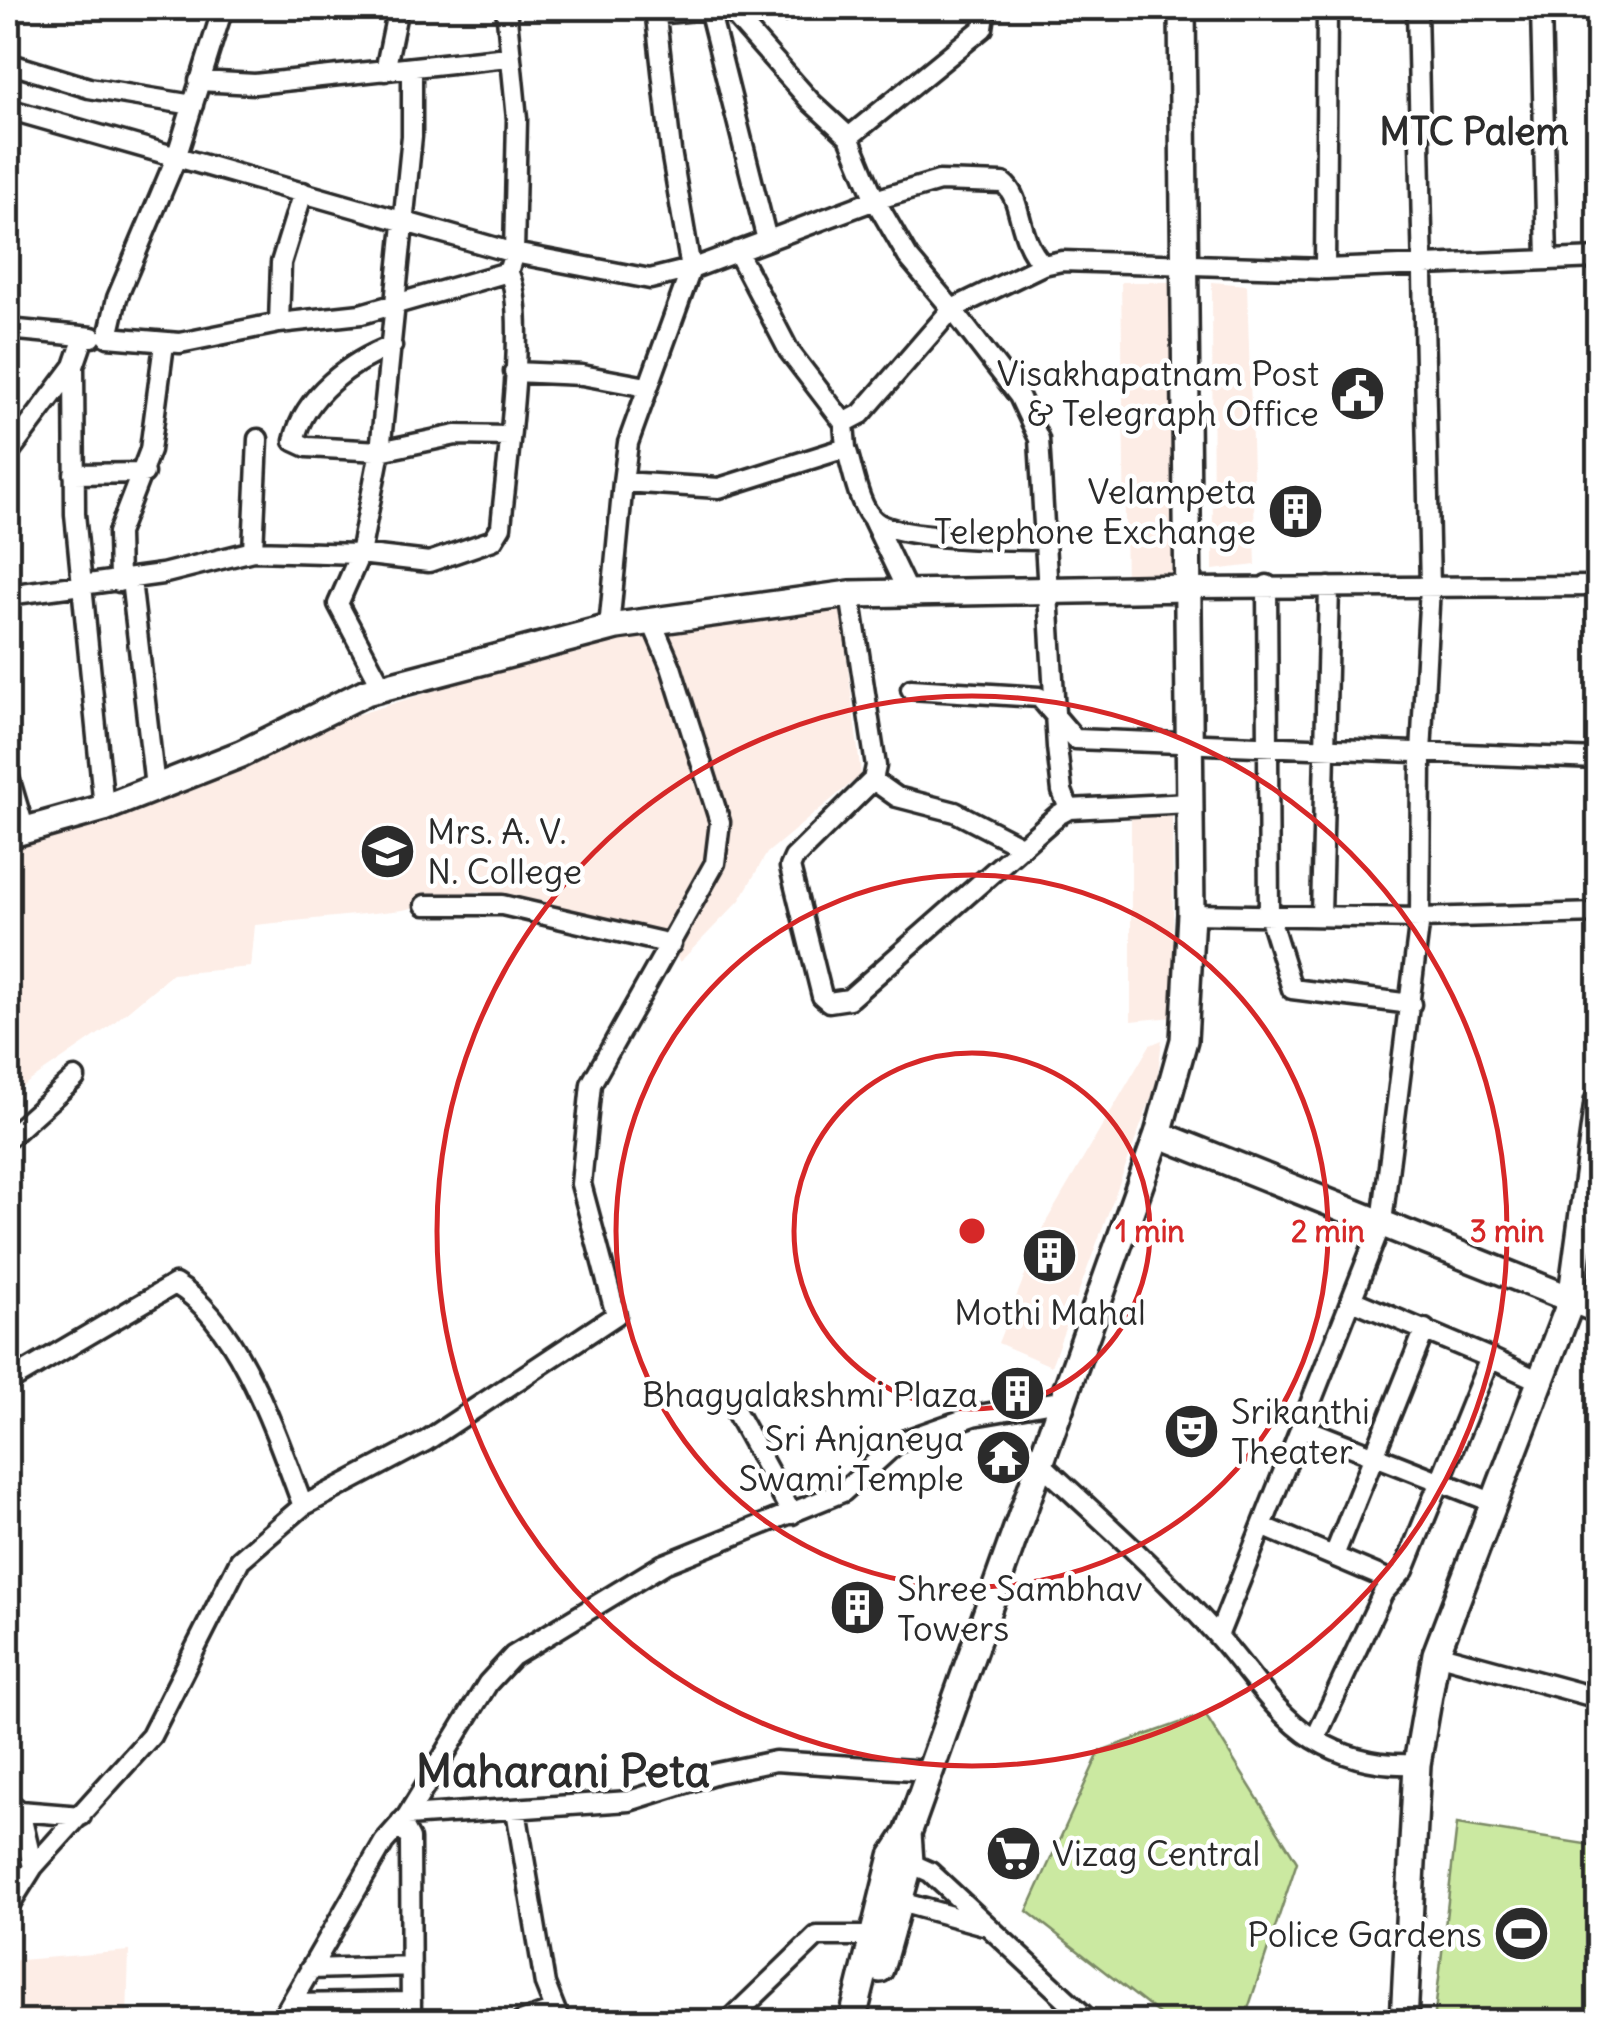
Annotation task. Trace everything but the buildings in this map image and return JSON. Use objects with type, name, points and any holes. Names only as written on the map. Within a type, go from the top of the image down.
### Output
[{"type":"main road","points":[[772,8],[782,8]]},
{"type":"main road","points":[[868,2022],[908,1833],[1158,1134],[1184,1040],[1191,914],[1182,8]]},
{"type":"main road","points":[[16,833],[104,808],[241,754],[382,687],[609,628],[850,594],[1189,588]]},
{"type":"main road","points":[[1404,2022],[1417,1764],[1436,1654],[1571,1301],[1598,1102]]},
{"type":"main road","points":[[1158,1134],[1598,1310]]},
{"type":"main road","points":[[852,2022],[871,1936],[891,1900]]},
{"type":"street","points":[[108,337],[117,298],[176,158],[222,8]]},
{"type":"street","points":[[385,71],[398,8]]},
{"type":"street","points":[[8,595],[125,581],[253,551],[360,554],[430,562],[493,540],[501,527],[514,372],[516,293],[508,272],[514,253],[517,118],[506,8]]},
{"type":"street","points":[[609,628],[626,451],[691,269],[671,151],[656,11],[725,8],[811,102],[849,137],[875,200],[898,242],[952,308],[1035,425],[1062,791],[1069,810]]},
{"type":"street","points":[[849,137],[983,28],[986,8]]},
{"type":"street","points":[[1325,269],[1328,8]]},
{"type":"street","points":[[1218,1636],[1304,1428],[1382,1222],[1411,1004],[1420,918],[1430,587],[1417,8]]},
{"type":"street","points":[[1541,8],[1547,260]]},
{"type":"street","points":[[709,9],[768,240]]},
{"type":"street","points":[[198,81],[255,84],[508,57]]},
{"type":"street","points":[[8,63],[89,88],[193,105]]},
{"type":"street","points":[[382,687],[338,604],[360,554],[380,451],[404,222],[412,68]]},
{"type":"street","points":[[8,109],[514,253],[650,279],[691,269],[875,200],[938,181],[1003,183],[1014,197],[1023,240],[1044,264]]},
{"type":"street","points":[[280,323],[281,263],[303,192]]},
{"type":"street","points":[[738,251],[788,350],[844,422],[846,448],[908,593]]},
{"type":"street","points":[[844,422],[861,414],[952,308],[1044,264],[1325,269],[1598,258]]},
{"type":"street","points":[[8,329],[44,329],[164,344],[280,323],[392,309],[508,272]]},
{"type":"street","points":[[84,337],[74,366],[74,474],[104,808]]},
{"type":"street","points":[[155,787],[118,533],[144,473],[164,344]]},
{"type":"street","points":[[392,346],[348,364],[302,419],[294,441],[307,447],[380,451],[456,435],[508,436]]},
{"type":"street","points":[[8,454],[16,432],[74,366]]},
{"type":"street","points":[[514,372],[582,376],[647,387]]},
{"type":"street","points":[[253,551],[258,439]]},
{"type":"street","points":[[623,482],[698,490],[719,488],[846,448]]},
{"type":"street","points":[[74,474],[144,473]]},
{"type":"street","points":[[874,520],[883,526],[971,539],[1046,540]]},
{"type":"street","points":[[1267,585],[1268,915],[1292,989],[1411,1004]]},
{"type":"street","points":[[1189,588],[1598,586]]},
{"type":"street","points":[[1321,916],[1329,587]]},
{"type":"street","points":[[850,594],[876,766],[873,780],[794,858],[790,867],[822,996],[829,1002],[849,999],[1022,846],[1069,810],[1190,804]]},
{"type":"street","points":[[8,1907],[34,1866],[151,1736],[240,1560],[303,1506],[426,1441],[616,1314],[581,1184],[591,1084],[714,863],[720,822],[671,667],[651,620]]},
{"type":"street","points":[[912,689],[1039,697],[1075,739],[1598,759]]},
{"type":"street","points":[[8,774],[16,833]]},
{"type":"street","points":[[873,780],[898,797],[955,812],[1022,846]]},
{"type":"street","points":[[426,905],[502,904],[671,944]]},
{"type":"street","points":[[1191,914],[1420,918],[1598,913]]},
{"type":"street","points":[[8,1138],[75,1078]]},
{"type":"street","points":[[8,1382],[175,1284],[190,1293],[224,1336],[268,1414],[303,1506]]},
{"type":"street","points":[[1352,1300],[1542,1382]]},
{"type":"street","points":[[1335,1554],[1424,1329]]},
{"type":"street","points":[[1315,1739],[1392,1581],[1404,1570],[1490,1358]]},
{"type":"street","points":[[280,2022],[384,1842],[404,1819],[488,1682],[512,1656],[664,1564],[843,1492],[897,1443],[974,1416],[1060,1401]]},
{"type":"street","points":[[736,1412],[792,1514]]},
{"type":"street","points":[[1304,1428],[1492,1502]]},
{"type":"street","points":[[1039,1462],[1134,1549],[1218,1636],[1272,1704],[1315,1739],[1360,1759],[1390,1766],[1417,1764]]},
{"type":"street","points":[[1262,1526],[1392,1581]]},
{"type":"street","points":[[1436,1654],[1598,1698]]},
{"type":"street","points":[[404,1819],[629,1801],[717,1773],[775,1762],[928,1771]]},
{"type":"street","points":[[34,1866],[14,1807],[81,1816]]},
{"type":"street","points":[[516,1810],[545,1984],[557,2016],[521,2022]]},
{"type":"street","points":[[404,1819],[410,1839],[412,2022]]},
{"type":"street","points":[[902,1859],[930,1872],[1091,2022]]},
{"type":"street","points":[[891,1900],[990,1926]]},
{"type":"street","points":[[728,2022],[816,1936],[871,1936]]},
{"type":"street","points":[[310,1969],[411,1966]]},
{"type":"street","points":[[293,2004],[411,2002]]},
{"type":"shaded area","points":[[1121,282],[1174,282],[1178,581],[1126,585]]},
{"type":"shaded area","points":[[1212,282],[1247,285],[1256,565],[1213,570]]},
{"type":"shaded area","name":"Mrs. A. V. N. College","points":[[841,609],[861,775],[767,853],[740,900],[680,962],[657,929],[479,891],[403,910],[255,925],[251,967],[172,974],[106,1029],[8,1096],[8,850],[158,803],[236,771],[327,724],[559,652],[672,629]]},
{"type":"shaded area","points":[[1172,807],[1174,1017],[1131,1021],[1131,810]]},
{"type":"shaded area","points":[[1162,1040],[1157,1082],[1051,1366],[998,1343],[1046,1222],[1150,1045]]},
{"type":"shaded area","points":[[129,1951],[127,2021],[8,2021],[8,1961]]},
{"type":"green space","points":[[1205,1714],[1297,1862],[1244,2021],[1168,2021],[1027,1911],[1100,1751]]},
{"type":"green space","name":"Police Gardens","points":[[1457,1824],[1598,1846],[1598,2021],[1434,2021]]},
{"type":"place","name":"Visakhapatnam Post & Telegraph Office","points":[[1358,393]]},
{"type":"place","name":"Velampeta Telephone Exchange","points":[[1295,511]]},
{"type":"place","name":"Mrs. A. V. N. College","points":[[388,851]]},
{"type":"place","name":"Mothi Mahal","points":[[1050,1256]]},
{"type":"place","name":"Bhagyalakshmi Plaza","points":[[1017,1394]]},
{"type":"place","name":"Srikanthi Theater","points":[[1192,1431]]},
{"type":"place","name":"Sri Anjaneya Swami Temple","points":[[1003,1458]]},
{"type":"place","name":"Shree Sambhav Towers","points":[[858,1608]]},
{"type":"place","name":"Vizag Central","points":[[1013,1853]]},
{"type":"place","name":"Police Gardens","points":[[1521,1934]]},
{"type":"district","name":"MTC Palem","points":[[1474,131]]},
{"type":"district","name":"Maharani Peta","points":[[563,1771]]}]
